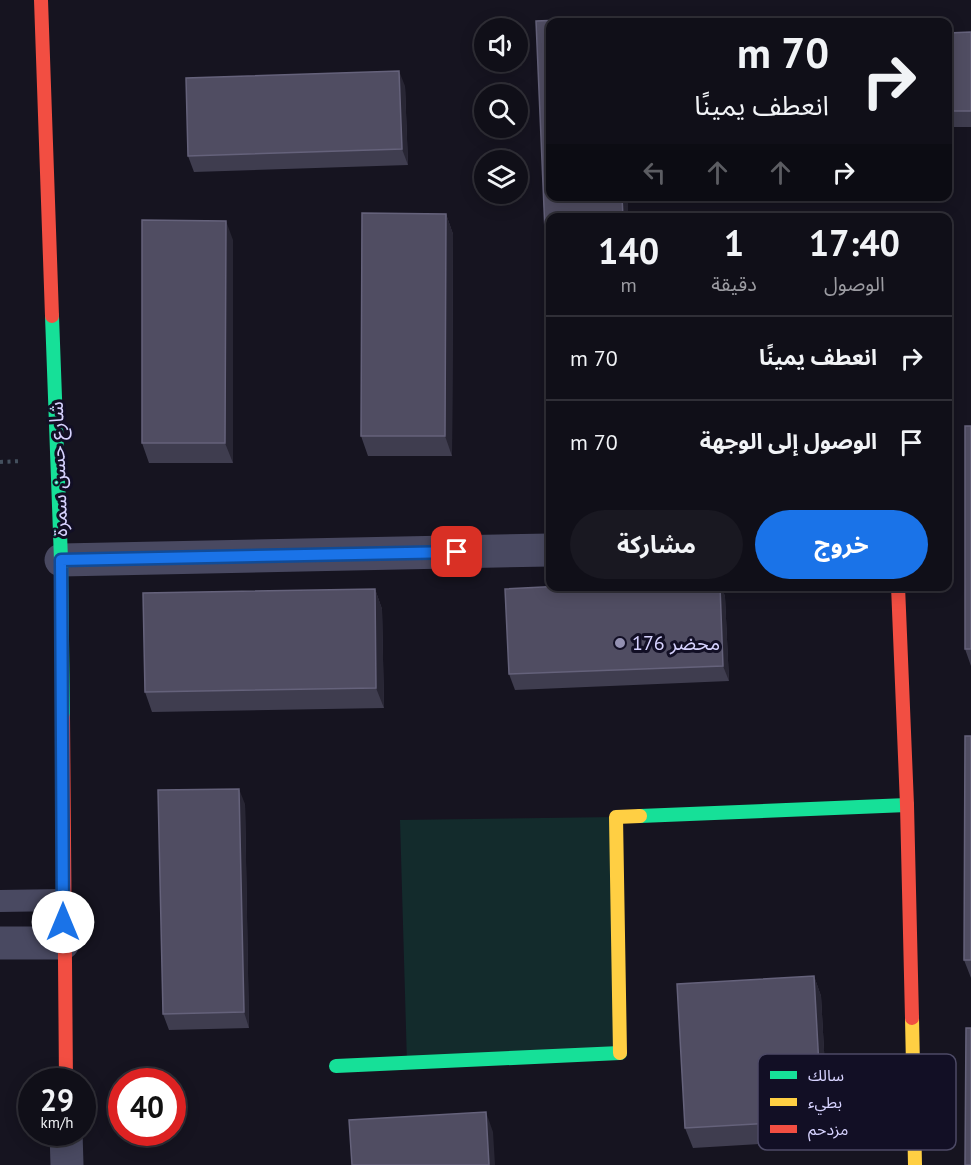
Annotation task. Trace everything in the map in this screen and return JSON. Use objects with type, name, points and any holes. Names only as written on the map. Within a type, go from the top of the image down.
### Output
[{"type":"street","name":"شارع حسن سمرة","points":[[41,0],[61,560],[66,1068]]},
{"type":"street","points":[[61,560],[546,550]]},
{"type":"street","points":[[898,591],[907,805],[913,1054]]},
{"type":"street","points":[[336,1066],[620,1054],[616,817],[907,805]]},
{"type":"street","points":[[0,943],[63,943]]},
{"type":"street","points":[[66,1146],[67,1165]]},
{"type":"street","points":[[915,1150],[915,1165]]},
{"type":"lane","points":[[0,901],[63,900]]},
{"type":"green space","points":[[616,817],[620,1054],[407,1063],[400,820]]},
{"type":"building","points":[[536,21],[546,21],[546,201],[622,201],[623,213],[546,213],[545,231]]},
{"type":"building","points":[[971,32],[971,111],[952,111],[952,33]]},
{"type":"building","points":[[399,71],[402,149],[188,156],[186,78]]},
{"type":"building","points":[[362,213],[446,214],[445,436],[361,436]]},
{"type":"building","points":[[142,220],[226,221],[225,443],[142,443]]},
{"type":"building","points":[[965,426],[971,426],[971,649],[965,649]]},
{"type":"building","name":"محضر 176","points":[[546,587],[546,591],[720,591],[723,666],[509,674],[505,589]]},
{"type":"building","points":[[375,589],[376,688],[145,692],[143,593]]},
{"type":"building","points":[[965,736],[971,736],[971,960],[964,960]]},
{"type":"building","points":[[239,789],[244,1012],[163,1014],[158,790]]},
{"type":"building","points":[[814,976],[818,1054],[758,1054],[758,1124],[685,1128],[677,984]]},
{"type":"building","points":[[966,1028],[971,1028],[971,1165],[965,1165]]},
{"type":"building","points":[[486,1112],[489,1165],[352,1165],[349,1120]]},
{"type":"traffic: fast","points":[[52,316],[61,560],[63,717]]},
{"type":"traffic: fast","points":[[640,816],[907,805]]},
{"type":"traffic: fast","points":[[336,1066],[620,1053]]},
{"type":"traffic: slow","points":[[620,1053],[616,817],[640,816]]},
{"type":"traffic: slow","points":[[912,1018],[913,1054]]},
{"type":"traffic: slow","points":[[915,1150],[915,1165]]},
{"type":"traffic: jam","points":[[41,0],[52,316]]},
{"type":"traffic: jam","points":[[898,591],[907,805],[912,1018]]},
{"type":"traffic: jam","points":[[63,717],[66,1068]]},
{"type":"place","name":"محضر 176","points":[[620,643]]},
{"type":"route","points":[[63,922],[61,560],[457,552]]}]
